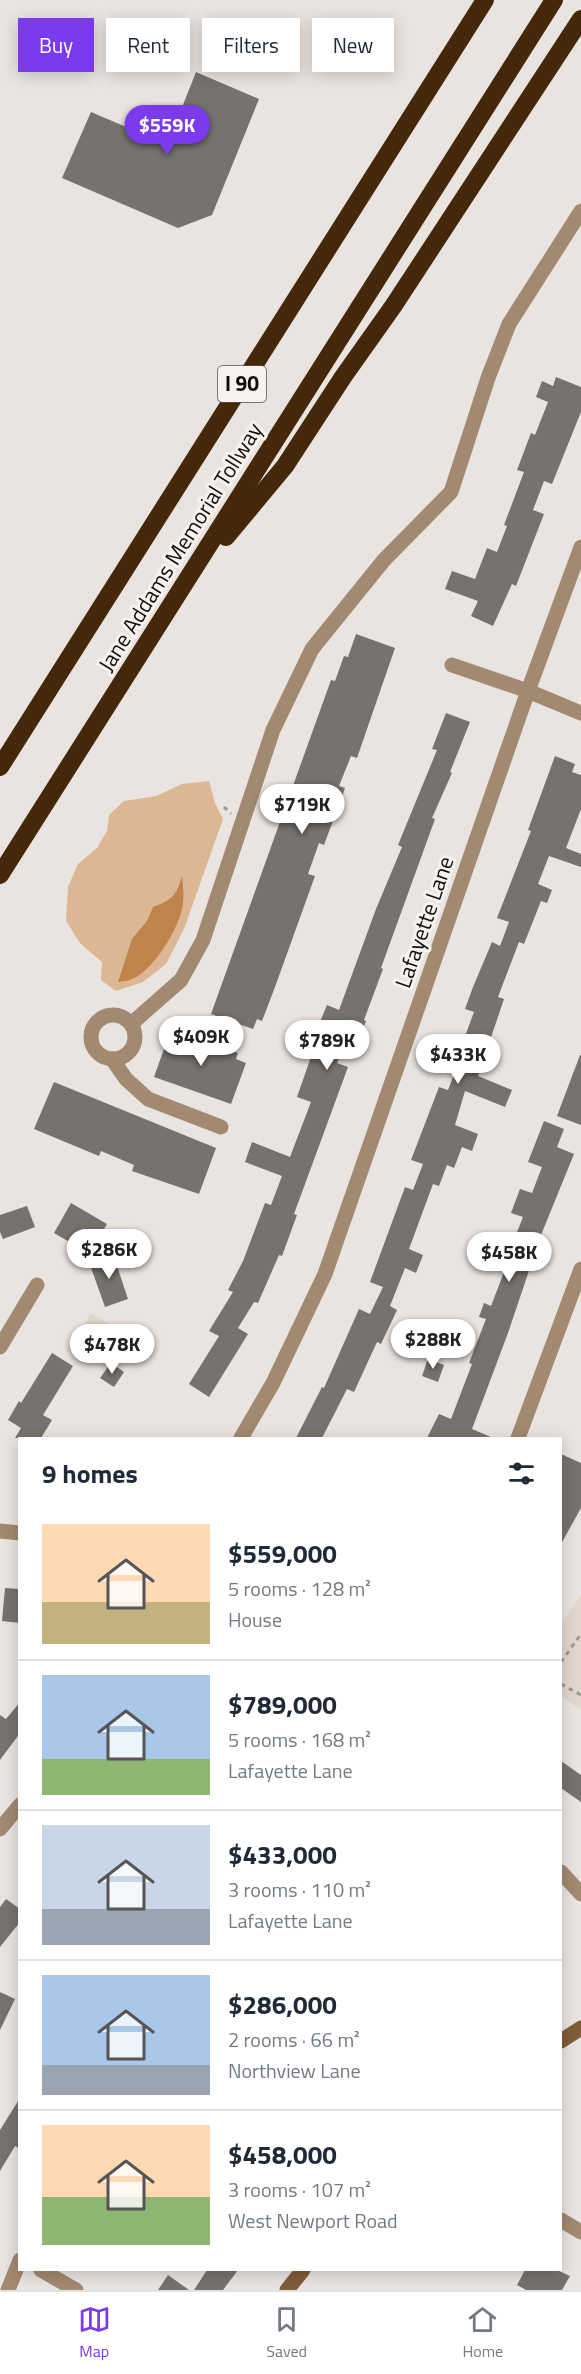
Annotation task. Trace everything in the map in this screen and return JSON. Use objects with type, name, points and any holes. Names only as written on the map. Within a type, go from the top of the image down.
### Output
[{"type":"highway","name":"Jane Addams Memorial Tollway","points":[[0,767],[485,0]]},
{"type":"highway","name":"Jane Addams Memorial Tollway","points":[[0,875],[554,0]]},
{"type":"highway","points":[[176,599],[285,466],[343,377],[394,305],[581,19]]},
{"type":"street","points":[[131,1024],[181,980],[203,940],[273,730],[312,649],[384,560],[451,492],[488,378],[509,324],[581,211]]},
{"type":"street","name":"Lafayette Lane","points":[[242,1437],[273,1383],[325,1274],[528,691],[581,547]]},
{"type":"street","points":[[452,665],[528,691],[581,713]]},
{"type":"street","points":[[120,1016],[131,1024],[135,1031],[134,1046],[123,1057],[105,1058],[94,1048],[92,1032],[95,1025],[105,1017],[120,1016]]},
{"type":"street","points":[[112,1059],[126,1079],[148,1099],[221,1127]]},
{"type":"street","points":[[518,1437],[581,1269]]},
{"type":"street","points":[[0,1347],[37,1286]]},
{"type":"street","points":[[0,1531],[18,1533]]},
{"type":"street","points":[[0,1829],[18,1807]]},
{"type":"street","points":[[562,1873],[581,1894]]},
{"type":"street","points":[[562,2040],[581,2028]]},
{"type":"street","points":[[562,2221],[581,2232]]},
{"type":"street","points":[[8,2290],[18,2265]]},
{"type":"street","points":[[43,2271],[76,2290]]},
{"type":"street","points":[[287,2290],[302,2271]]},
{"type":"path","points":[[562,1661],[581,1634]]},
{"type":"path","points":[[562,1685],[581,1695]]},
{"type":"shaded area","points":[[209,781],[215,803],[223,819],[184,929],[166,964],[143,982],[116,991],[101,980],[102,962],[80,943],[66,921],[68,887],[78,864],[97,848],[107,831],[109,815],[124,801],[156,796],[182,784]]},
{"type":"shaded area","points":[[182,876],[181,913],[165,947],[149,967],[140,974],[130,980],[118,982],[132,939],[147,921],[153,907],[172,896]]},
{"type":"shaded area","points":[[91,1313],[111,1325],[107,1332],[115,1338],[105,1353],[97,1349],[89,1361],[69,1349]]},
{"type":"shaded area","points":[[581,1595],[581,1710],[562,1696],[562,1623]]},
{"type":"building","points":[[196,72],[259,99],[212,215],[178,228],[62,178],[91,112],[145,135],[175,125]]},
{"type":"building","points":[[556,377],[581,387],[581,412],[552,484],[544,481],[533,510],[544,514],[516,586],[512,584],[493,626],[471,616],[478,601],[445,589],[452,571],[475,579],[487,548],[497,552],[507,526],[504,525],[524,472],[517,470],[531,433],[535,435],[548,402],[536,397],[542,381],[553,386]]},
{"type":"building","points":[[356,634],[395,648],[357,758],[351,756],[339,786],[345,788],[324,845],[319,843],[308,874],[315,876],[275,987],[262,1021],[257,1019],[253,1029],[211,1014],[331,680],[335,681],[344,656],[348,657]]},
{"type":"building","points":[[446,713],[470,722],[450,772],[452,773],[432,818],[435,819],[381,968],[383,969],[364,1020],[366,1021],[358,1041],[348,1037],[337,1063],[348,1067],[294,1214],[297,1215],[282,1256],[279,1255],[258,1303],[254,1302],[238,1328],[248,1334],[209,1397],[189,1384],[219,1336],[209,1331],[233,1292],[228,1290],[243,1261],[265,1203],[271,1205],[282,1176],[245,1162],[252,1142],[290,1157],[311,1102],[297,1097],[312,1054],[315,1055],[328,1025],[320,1022],[327,1005],[339,1010],[376,909],[402,847],[398,845],[437,750],[432,749]]},
{"type":"building","points":[[555,756],[575,764],[572,772],[581,775],[581,809],[566,848],[581,854],[581,867],[549,856],[538,884],[552,890],[547,903],[541,901],[524,944],[519,942],[498,997],[504,999],[478,1076],[512,1090],[505,1107],[465,1091],[455,1125],[478,1134],[472,1151],[462,1147],[454,1168],[447,1165],[439,1186],[433,1184],[409,1249],[423,1255],[416,1273],[405,1268],[390,1306],[397,1310],[381,1344],[377,1342],[354,1392],[347,1389],[323,1437],[297,1437],[322,1387],[324,1388],[359,1309],[370,1314],[383,1287],[370,1282],[405,1187],[413,1190],[423,1164],[411,1160],[439,1087],[448,1090],[459,1062],[448,1058],[456,1036],[464,1039],[474,1012],[465,1009],[473,987],[492,942],[500,946],[509,922],[497,918],[531,831],[528,830]]},
{"type":"building","points":[[181,1032],[238,1053],[236,1059],[246,1063],[231,1104],[154,1077],[169,1035],[179,1038]]},
{"type":"building","points":[[581,1055],[581,1125],[557,1116]]},
{"type":"building","points":[[54,1082],[216,1148],[199,1194],[132,1171],[134,1165],[101,1151],[99,1156],[34,1129]]},
{"type":"building","points":[[544,1121],[564,1129],[557,1147],[574,1154],[541,1235],[472,1429],[491,1437],[428,1437],[439,1414],[451,1419],[472,1364],[469,1363],[486,1319],[479,1317],[484,1303],[491,1306],[506,1267],[499,1264],[505,1250],[509,1252],[523,1217],[511,1213],[520,1189],[532,1193],[542,1167],[528,1162]]},
{"type":"building","points":[[71,1203],[107,1224],[96,1243],[80,1233],[73,1244],[54,1233]]},
{"type":"building","points":[[27,1206],[35,1227],[3,1239],[0,1232],[0,1215]]},
{"type":"building","points":[[113,1254],[128,1299],[105,1307],[89,1262]]},
{"type":"building","points":[[52,1353],[73,1366],[43,1415],[52,1420],[42,1437],[15,1438],[21,1428],[8,1420],[19,1401],[21,1403]]},
{"type":"building","points":[[428,1359],[444,1365],[438,1382],[422,1376]]},
{"type":"building","points":[[111,1363],[124,1372],[114,1387],[100,1378]]},
{"type":"building","points":[[562,1454],[581,1463],[581,1508],[562,1542]]},
{"type":"building","points":[[5,1588],[18,1589],[18,1623],[2,1621]]},
{"type":"building","points":[[18,1704],[18,1736],[0,1760],[0,1715],[6,1719]]},
{"type":"building","points":[[562,1762],[581,1775],[581,1802],[562,1789]]},
{"type":"building","points":[[6,1899],[18,1908],[18,1924],[0,1947],[0,1907]]},
{"type":"building","points":[[0,1992],[15,1999],[0,2030]]},
{"type":"building","points":[[18,2101],[18,2148],[15,2146],[0,2171],[0,2130]]},
{"type":"building","points":[[206,2271],[237,2271],[223,2290],[194,2290]]},
{"type":"building","points":[[524,2271],[559,2271],[570,2276],[562,2290],[526,2290],[517,2285]]},
{"type":"building","points":[[168,2275],[189,2290],[158,2290]]}]
